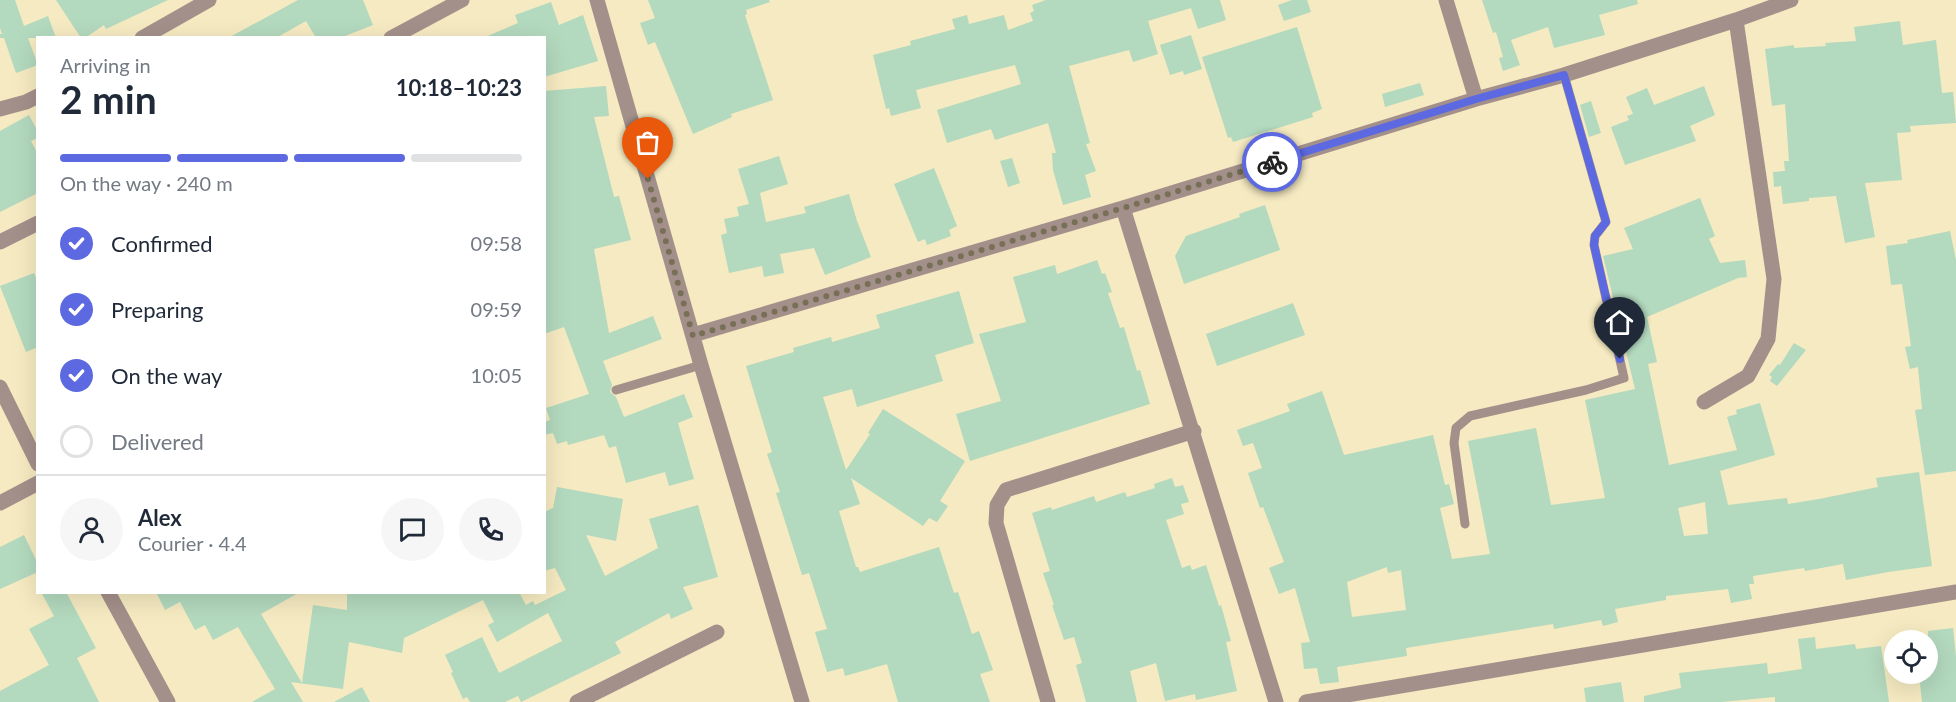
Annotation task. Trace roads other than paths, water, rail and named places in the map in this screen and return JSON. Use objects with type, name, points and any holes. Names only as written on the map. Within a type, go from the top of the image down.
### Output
[{"type":"street","points":[[146,36],[209,0]]},
{"type":"street","points":[[396,36],[462,0]]},
{"type":"street","points":[[597,0],[701,364],[802,702]]},
{"type":"street","points":[[1446,0],[1476,99]]},
{"type":"street","points":[[693,336],[1123,208],[1476,99],[1564,75],[1737,20],[1791,0]]},
{"type":"street","points":[[1704,402],[1748,376],[1768,339],[1774,279],[1737,20]]},
{"type":"street","points":[[0,109],[36,97]]},
{"type":"street","points":[[1123,208],[1194,431],[1276,702]]},
{"type":"street","points":[[0,242],[36,224]]},
{"type":"street","points":[[0,387],[36,460]]},
{"type":"street","points":[[1048,702],[996,523],[997,505],[1006,490],[1194,431]]},
{"type":"street","points":[[0,503],[36,484]]},
{"type":"street","points":[[1306,702],[1956,592]]},
{"type":"street","points":[[109,594],[168,702]]},
{"type":"street","points":[[577,702],[717,632]]},
{"type":"lane","points":[[1465,524],[1454,443],[1456,428],[1470,416],[1586,390],[1624,378],[1594,245],[1595,236],[1606,222],[1564,75]]},
{"type":"lane","points":[[616,390],[701,364]]}]
